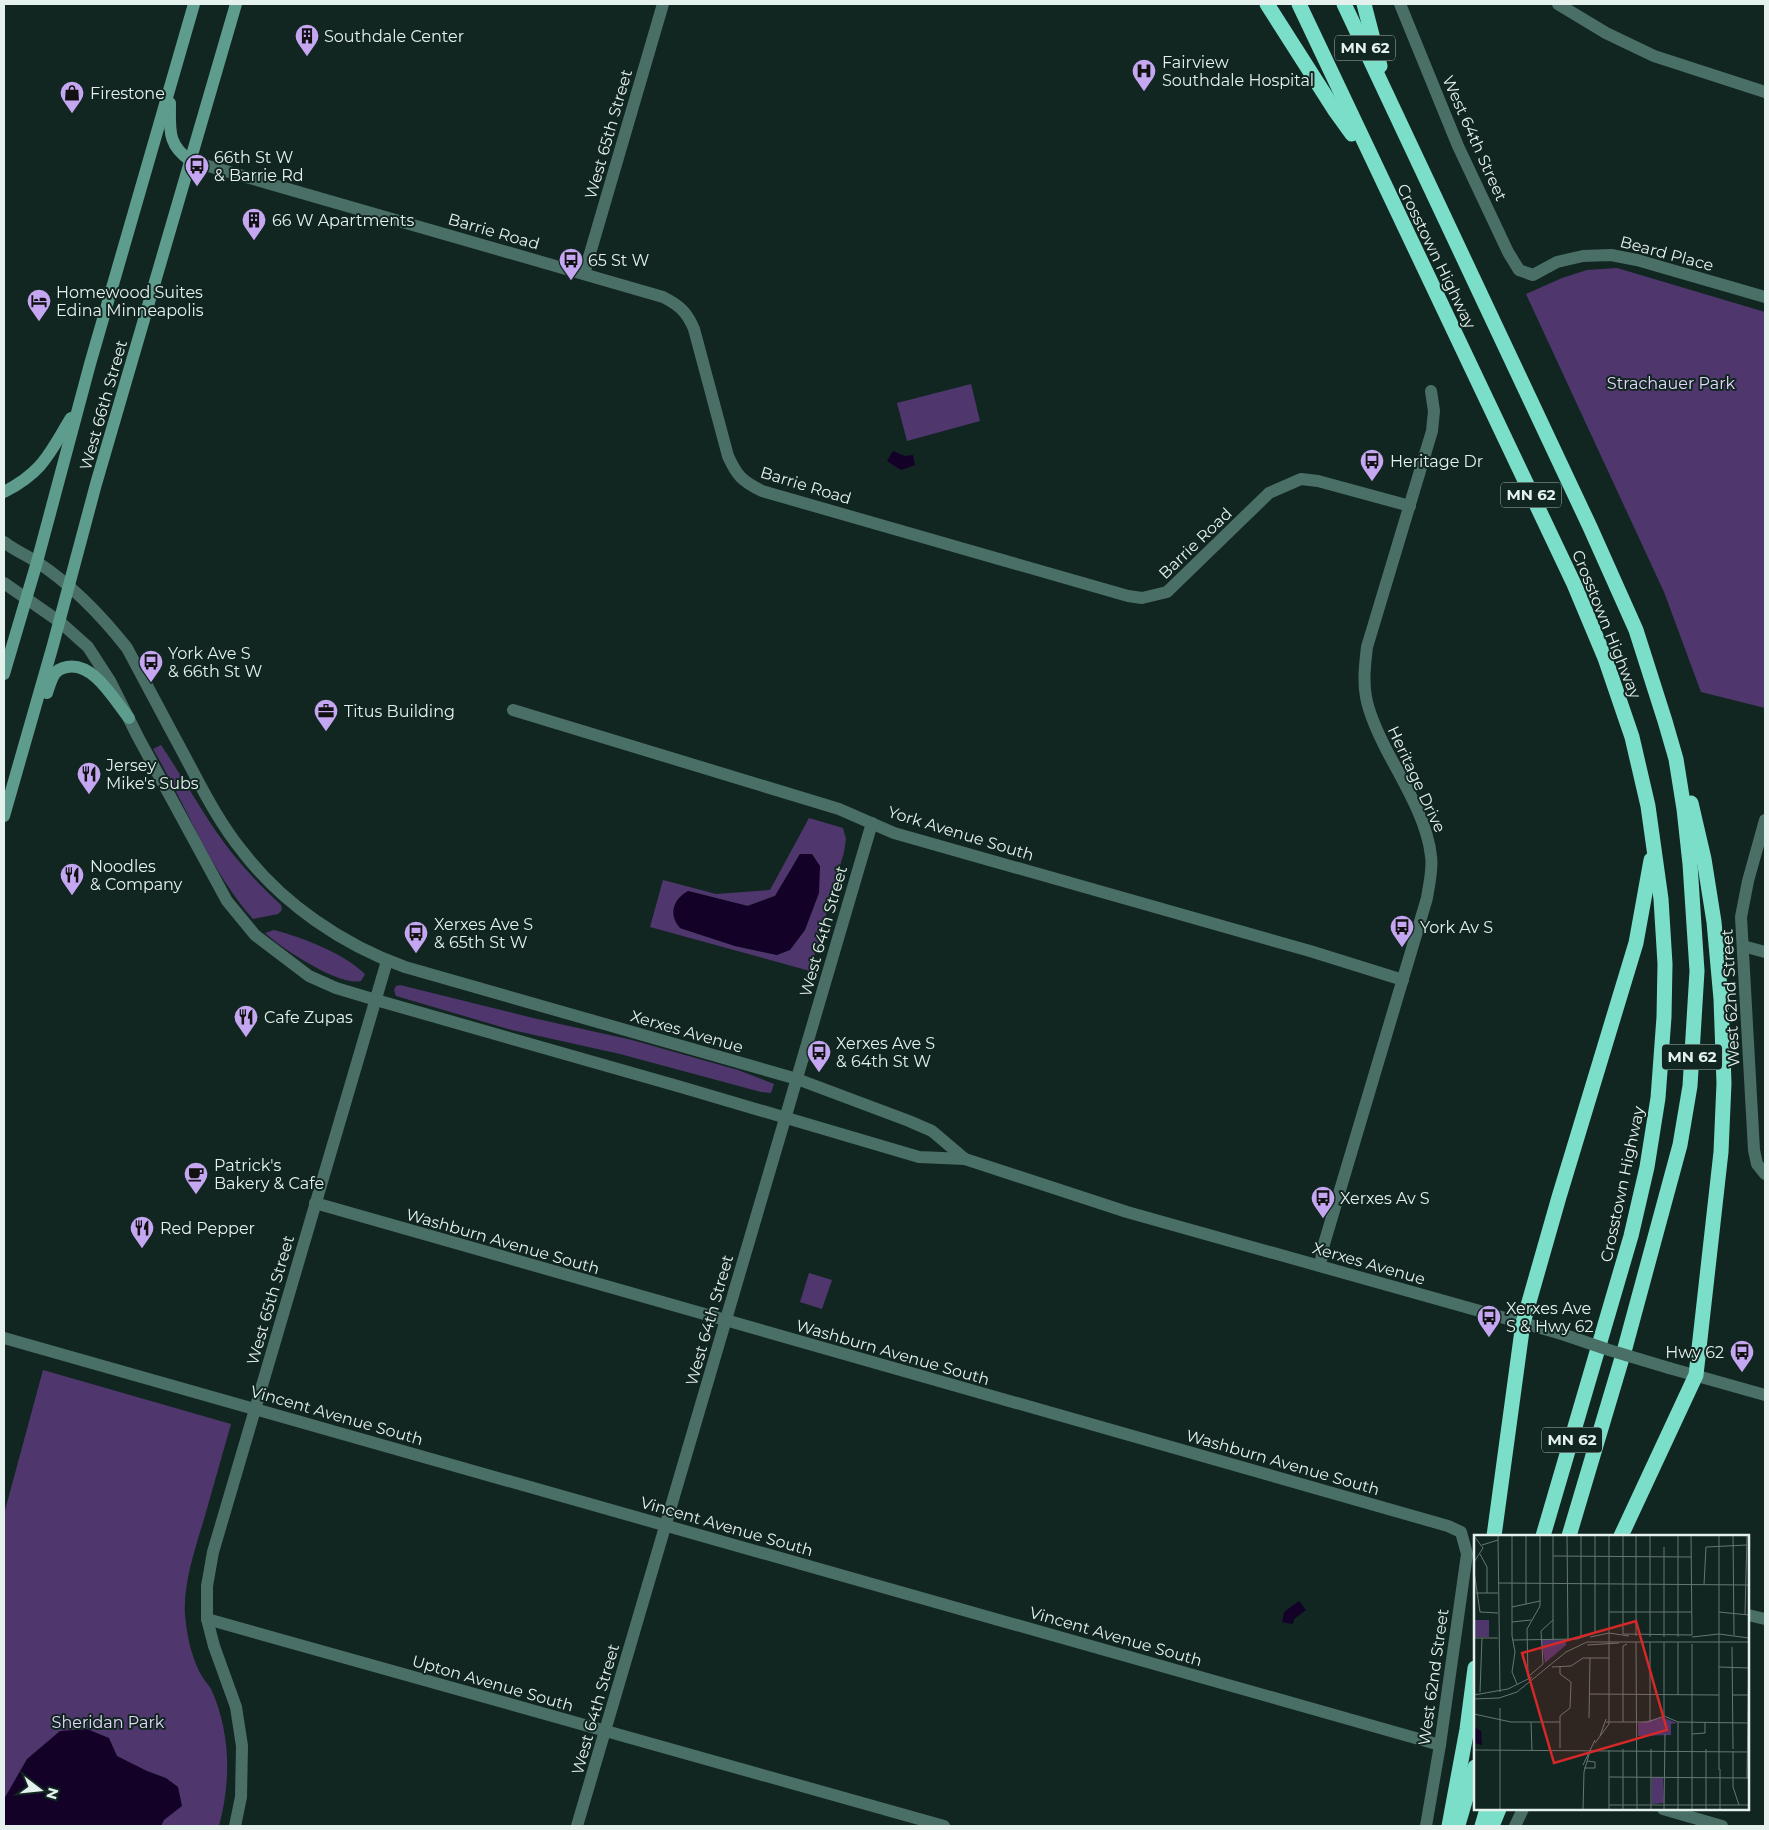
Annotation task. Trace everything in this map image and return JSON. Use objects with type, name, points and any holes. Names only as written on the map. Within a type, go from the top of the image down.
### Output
[{"type":"highway","points":[[1267,4],[1334,109],[1371,159]]},
{"type":"highway","name":"Crosstown Highway","points":[[1299,4],[1570,575],[1605,658],[1632,737],[1648,806],[1661,900],[1665,964],[1664,1017],[1658,1098],[1647,1167],[1631,1236],[1543,1535]]},
{"type":"highway","name":"Crosstown Highway","points":[[1344,4],[1636,630],[1676,759],[1690,864],[1697,971],[1690,1086],[1680,1145],[1625,1348],[1569,1535]]},
{"type":"highway","points":[[1364,4],[1385,92]]},
{"type":"highway","points":[[1622,1535],[1696,1375],[1721,1152],[1724,1082],[1721,999],[1714,922],[1693,811],[1676,759]]},
{"type":"highway","points":[[1494,1535],[1523,1323],[1636,943],[1654,844]]},
{"type":"highway","points":[[1449,1826],[1467,1729],[1474,1676]]},
{"type":"highway","points":[[1458,1826],[1474,1770]]},
{"type":"highway","points":[[1482,1826],[1487,1810]]},
{"type":"highway","points":[[1492,1826],[1499,1810]]},
{"type":"main road","name":"West 66th Street","points":[[4,674],[194,4]]},
{"type":"main road","name":"West 66th Street","points":[[4,816],[70,587],[96,484],[236,4]]},
{"type":"main road","points":[[171,86],[170,132],[179,153],[191,161]]},
{"type":"main road","points":[[4,492],[23,482],[44,463],[80,403]]},
{"type":"main road","points":[[16,772],[54,674],[60,668],[78,667],[95,675],[129,718]]},
{"type":"street","name":"West 65th Street","points":[[584,274],[663,4]]},
{"type":"street","name":"West 64th Street","points":[[1400,4],[1458,146],[1508,252],[1519,270],[1533,275]]},
{"type":"street","points":[[1558,4],[1606,33],[1654,56],[1765,92]]},
{"type":"street","name":"Barrie Road","points":[[191,161],[663,297],[677,304],[688,315],[694,328],[728,456],[735,471],[746,484],[762,491],[1128,596],[1142,598],[1167,592],[1269,493],[1301,478],[1410,506]]},
{"type":"street","name":"Beard Place","points":[[1533,275],[1557,262],[1583,256],[1611,255],[1637,260],[1765,297]]},
{"type":"street","name":"Heritage Drive","points":[[1320,1266],[1324,1244],[1427,898],[1431,877],[1432,858],[1428,838],[1373,722],[1366,697],[1364,671],[1367,647],[1432,430],[1434,411],[1431,391]]},
{"type":"street","points":[[4,542],[14,550],[37,562],[70,587],[90,605],[127,648],[203,792],[242,852],[279,892],[336,935],[387,961]]},
{"type":"street","points":[[4,583],[60,622],[88,647],[110,681],[227,902],[255,935],[309,976],[336,988],[376,1000]]},
{"type":"street","name":"York Avenue South","points":[[513,710],[839,809],[894,833],[1310,950],[1403,980]]},
{"type":"street","name":"West 62nd Street","points":[[1765,820],[1748,881],[1741,917],[1754,1150],[1757,1164],[1765,1174]]},
{"type":"street","name":"West 64th Street","points":[[577,1826],[872,823]]},
{"type":"street","points":[[1744,946],[1765,952]]},
{"type":"street","name":"West 65th Street","points":[[234,1826],[241,1797],[242,1746],[236,1706],[214,1646],[207,1619],[206,1586],[213,1552],[387,961]]},
{"type":"street","name":"Xerxes Avenue","points":[[387,961],[797,1079],[932,1131],[965,1159]]},
{"type":"street","name":"Xerxes Avenue","points":[[376,1000],[919,1157],[965,1159],[1127,1212],[1562,1334],[1609,1350],[1765,1395]]},
{"type":"street","name":"Washburn Avenue South","points":[[315,1204],[1438,1523],[1461,1532]]},
{"type":"street","name":"Vincent Avenue South","points":[[4,1338],[1440,1744]]},
{"type":"street","name":"West 62nd Street","points":[[1426,1826],[1440,1744],[1467,1554],[1461,1532]]},
{"type":"street","points":[[1749,1614],[1765,1619]]},
{"type":"street","name":"Upton Avenue South","points":[[207,1619],[944,1826]]},
{"type":"street","points":[[1515,1826],[1523,1810]]},
{"type":"street","points":[[1666,1810],[1722,1826]]},
{"type":"green space","name":"Strachauer Park","points":[[1617,268],[1765,312],[1765,708],[1701,692],[1664,592],[1526,294],[1562,278],[1587,270]]},
{"type":"green space","points":[[971,384],[980,421],[907,441],[897,403]]},
{"type":"green space","points":[[161,745],[222,840],[246,870],[281,905],[282,910],[278,914],[253,919],[237,900],[211,859],[153,749]]},
{"type":"green space","points":[[809,818],[843,828],[846,839],[844,852],[810,971],[650,927],[663,880],[716,894],[770,890]],"holes":[[[800,854],[777,955],[735,946],[680,928],[688,891],[747,906],[775,896]]]},
{"type":"green space","points":[[274,930],[322,947],[346,959],[365,974],[361,981],[352,981],[339,978],[311,965],[265,933]]},
{"type":"green space","points":[[400,985],[632,1040],[738,1070],[774,1084],[771,1093],[761,1092],[620,1054],[512,1030],[396,996],[394,990],[396,986]]},
{"type":"green space","points":[[809,1273],[832,1280],[822,1309],[800,1302]]},
{"type":"green space","name":"Sheridan Park","points":[[43,1370],[231,1424],[194,1554],[185,1603],[187,1630],[192,1652],[200,1673],[211,1689],[218,1706],[225,1740],[227,1757],[226,1792],[219,1826],[4,1826],[4,1514]]},
{"type":"shaded area","points":[[893,451],[905,456],[913,455],[915,465],[901,470],[887,461]]},
{"type":"shaded area","points":[[800,854],[812,854],[820,866],[819,893],[805,930],[790,950],[777,955],[735,946],[680,928],[676,923],[673,913],[674,908],[679,898],[688,891],[748,906],[775,896]]},
{"type":"shaded area","points":[[1299,1601],[1306,1610],[1294,1619],[1293,1624],[1282,1622],[1284,1612]]},
{"type":"shaded area","points":[[87,1729],[109,1738],[117,1756],[166,1778],[178,1787],[182,1806],[164,1820],[161,1826],[4,1826],[4,1799],[27,1759],[60,1731]]},
{"type":"place","name":"Southdale Center","points":[[307,57]]},
{"type":"place","name":"Fairview Southdale Hospital","points":[[1144,92]]},
{"type":"place","name":"Firestone","points":[[72,114]]},
{"type":"place","name":"66th St W & Barrie Rd","points":[[197,187]]},
{"type":"place","name":"66 W Apartments","points":[[254,241]]},
{"type":"place","name":"65 St W","points":[[571,281]]},
{"type":"place","name":"Homewood Suites Edina Minneapolis","points":[[39,322]]},
{"type":"place","name":"Heritage Dr","points":[[1372,482]]},
{"type":"place","name":"York Ave S & 66th St W","points":[[151,683]]},
{"type":"place","name":"Titus Building","points":[[326,732]]},
{"type":"place","name":"Jersey Mike's Subs","points":[[89,795]]},
{"type":"place","name":"Noodles & Company","points":[[72,896]]},
{"type":"place","name":"York Av S","points":[[1402,948]]},
{"type":"place","name":"Xerxes Ave S & 65th St W","points":[[416,954]]},
{"type":"place","name":"Cafe Zupas","points":[[246,1038]]},
{"type":"place","name":"Xerxes Ave S & 64th St W","points":[[819,1073]]},
{"type":"place","name":"Patrick's Bakery & Cafe","points":[[196,1195]]},
{"type":"place","name":"Xerxes Av S","points":[[1323,1219]]},
{"type":"place","name":"Red Pepper","points":[[142,1249]]},
{"type":"place","name":"Xerxes Ave S & Hwy 62","points":[[1489,1338]]},
{"type":"place","name":"Hwy 62","points":[[1742,1373]]}]
